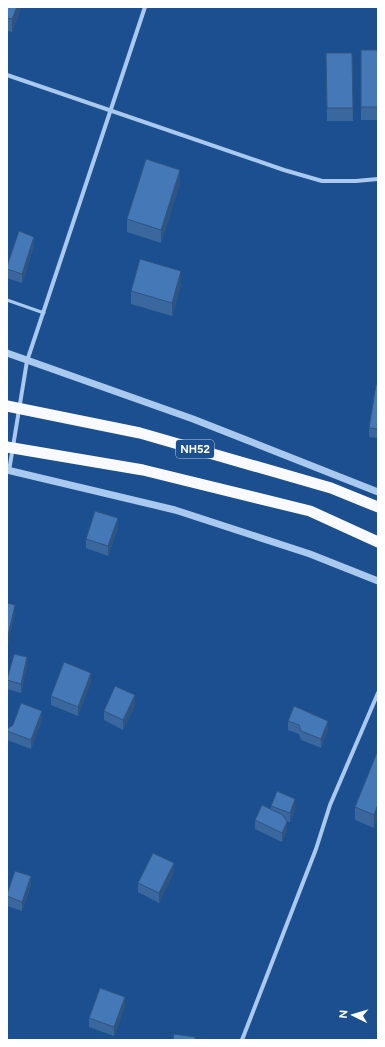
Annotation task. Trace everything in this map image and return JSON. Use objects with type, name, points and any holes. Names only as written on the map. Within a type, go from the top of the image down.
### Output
[{"type":"highway","name":"NH52","points":[[7,406],[140,433],[331,488],[378,507]]},
{"type":"highway","points":[[7,447],[143,470],[310,511],[378,542]]},
{"type":"street","points":[[145,7],[27,361],[8,470],[175,510],[310,554],[378,581]]},
{"type":"street","points":[[7,76],[322,181],[356,181],[378,179]]},
{"type":"street","points":[[7,353],[193,419],[378,492]]},
{"type":"street","points":[[242,1040],[316,849],[330,805],[378,693]]},
{"type":"lane","points":[[7,300],[44,313]]},
{"type":"building","points":[[7,7],[17,7],[12,19],[7,18]]},
{"type":"building","points":[[361,50],[378,50],[378,107],[361,107]]},
{"type":"building","points":[[326,53],[352,53],[353,108],[327,108]]},
{"type":"building","points":[[146,159],[180,170],[161,230],[127,219]]},
{"type":"building","points":[[19,231],[34,237],[22,274],[7,269]]},
{"type":"building","points":[[140,259],[181,271],[172,303],[131,291]]},
{"type":"building","points":[[376,385],[378,385],[378,429],[369,428]]},
{"type":"building","points":[[95,511],[118,518],[108,546],[86,539]]},
{"type":"building","points":[[7,603],[15,605],[7,640]]},
{"type":"building","points":[[14,654],[27,657],[21,684],[7,680]]},
{"type":"building","points":[[64,662],[91,673],[78,707],[51,696]]},
{"type":"building","points":[[115,686],[135,695],[123,720],[104,711]]},
{"type":"building","points":[[21,703],[42,711],[31,740],[7,731],[7,729],[13,725]]},
{"type":"building","points":[[294,706],[328,721],[321,739],[301,731],[299,725],[288,721]]},
{"type":"building","points":[[378,750],[378,804],[374,815],[355,807]]},
{"type":"building","points":[[277,791],[295,799],[290,813],[271,806]]},
{"type":"building","points":[[262,805],[283,815],[287,822],[282,833],[255,820]]},
{"type":"building","points":[[153,853],[174,863],[159,893],[138,883]]},
{"type":"building","points":[[15,871],[31,876],[22,902],[7,896]]},
{"type":"building","points":[[100,988],[125,997],[114,1027],[89,1018]]},
{"type":"building","points":[[174,1034],[195,1037],[195,1040],[173,1040]]}]
